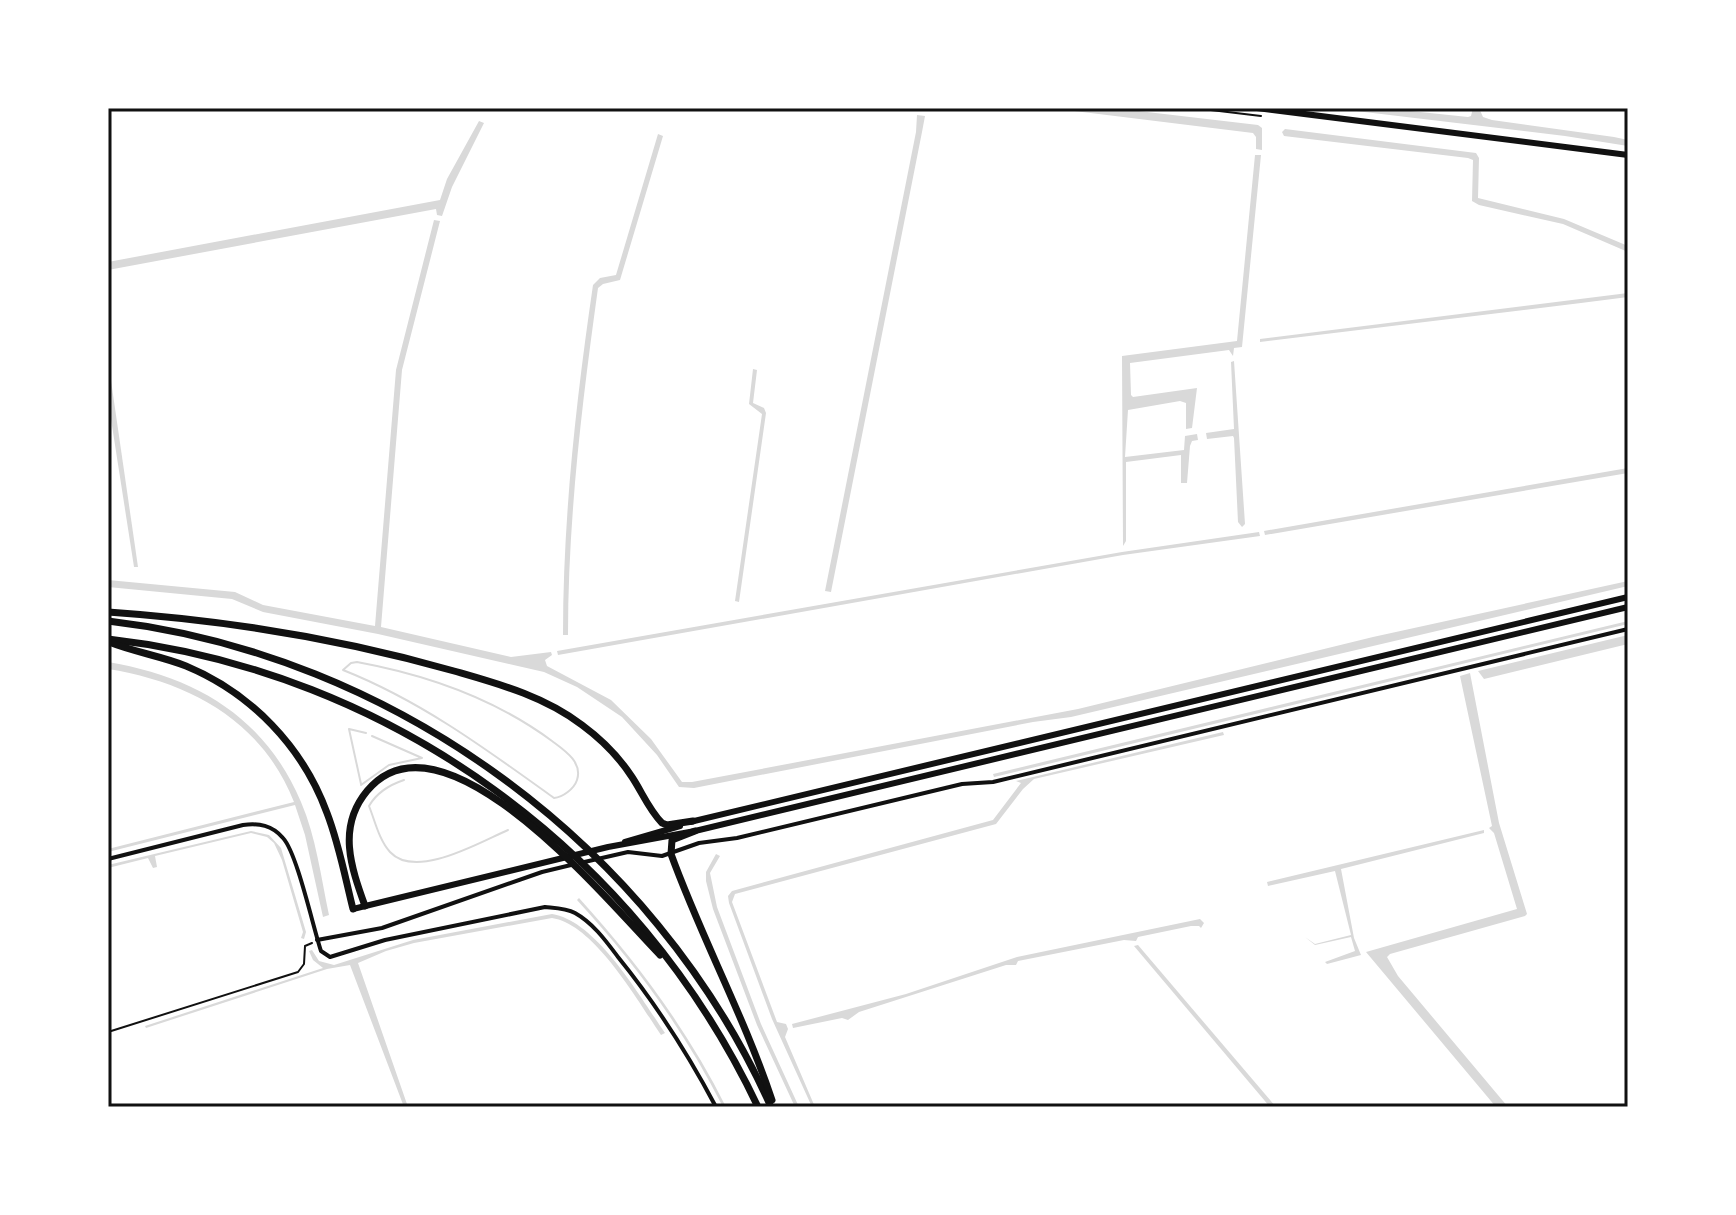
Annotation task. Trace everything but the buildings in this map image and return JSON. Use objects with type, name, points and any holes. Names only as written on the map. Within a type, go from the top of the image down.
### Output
[{"type":"highway","points":[[108,612],[235,625],[300,636],[436,666],[523,693],[563,712],[598,738],[621,762],[662,823],[693,821]]},
{"type":"highway","points":[[108,621],[217,642],[271,659],[372,700],[430,730],[487,766],[529,798],[610,870],[671,941],[698,977],[773,1107]]},
{"type":"highway","points":[[108,641],[150,645],[230,662],[306,688],[401,731],[474,774],[559,840],[601,879],[645,928],[684,980],[726,1046],[758,1107]]},
{"type":"highway","points":[[108,641],[186,666],[210,678],[249,703],[278,731],[304,765],[321,798],[353,909]]},
{"type":"highway","points":[[365,906],[352,871],[348,844],[357,805],[376,781],[388,774],[407,768],[437,769],[481,791],[553,845],[684,980]]},
{"type":"highway","points":[[695,831],[672,840],[671,854],[705,941],[759,1059],[773,1107]]},
{"type":"main road","points":[[1257,108],[1628,155]]},
{"type":"main road","points":[[353,909],[608,847],[693,821],[1628,597]]},
{"type":"main road","points":[[608,847],[695,831],[1628,607]]},
{"type":"street","points":[[317,940],[382,928],[558,868],[616,854],[671,854],[699,843],[737,838],[962,784],[993,782],[1628,629]]},
{"type":"street","points":[[108,859],[243,825],[269,827],[282,836],[290,850],[323,954],[335,957],[385,940],[545,907],[575,913],[590,924],[641,986],[688,1055],[716,1107]]},
{"type":"path","points":[[108,1032],[298,972],[304,964],[305,946],[317,940]]},
{"type":"shaded area","points":[[1050,108],[1113,108],[1258,125],[1262,128],[1262,150],[1256,149],[1253,133]]},
{"type":"shaded area","points":[[1331,108],[1382,108],[1468,117],[1473,108],[1479,108],[1483,117],[1492,120],[1614,137],[1628,140],[1628,146],[1565,136]]},
{"type":"shaded area","points":[[917,115],[925,116],[922,132],[831,592],[825,591],[916,132]]},
{"type":"shaded area","points":[[479,121],[484,123],[452,187],[442,216],[437,215],[436,209],[108,270],[108,262],[440,200],[447,179]]},
{"type":"shaded area","points":[[1285,129],[1476,153],[1479,158],[1478,198],[1564,219],[1628,246],[1628,252],[1563,224],[1472,201],[1473,160],[1468,158],[1284,136],[1282,132]]},
{"type":"shaded area","points":[[658,134],[663,136],[620,280],[598,288],[577,461],[570,548],[568,635],[563,635],[565,547],[572,460],[593,285],[600,278],[616,275]]},
{"type":"shaded area","points":[[1255,155],[1261,155],[1242,347],[1234,348],[1233,356],[1229,350],[1130,363],[1133,397],[1197,388],[1192,428],[1186,429],[1186,403],[1180,401],[1128,410],[1125,457],[1184,450],[1185,436],[1197,434],[1198,440],[1192,441],[1190,446],[1187,483],[1181,483],[1181,455],[1126,462],[1126,541],[1123,546],[1122,356],[1237,341]]},
{"type":"shaded area","points":[[434,220],[440,221],[402,370],[381,627],[511,657],[551,652],[552,655],[545,660],[547,666],[611,700],[651,739],[682,782],[1078,709],[1373,637],[1628,581],[1628,586],[1071,717],[694,788],[679,787],[657,755],[622,717],[577,687],[544,672],[378,634],[263,612],[232,599],[108,587],[108,580],[235,592],[263,605],[375,626],[396,370]]},
{"type":"shaded area","points":[[1628,293],[1628,297],[1260,342],[1260,339]]},
{"type":"shaded area","points":[[108,360],[138,567],[134,567],[108,400]]},
{"type":"shaded area","points":[[1234,361],[1245,524],[1242,527],[1238,522],[1234,438],[1207,439],[1206,433],[1234,429],[1231,362]]},
{"type":"shaded area","points":[[753,369],[757,370],[753,403],[764,408],[766,413],[739,602],[735,601],[762,414],[749,404]]},
{"type":"shaded area","points":[[1628,468],[1628,473],[1265,535],[1264,531]]},
{"type":"shaded area","points":[[1259,532],[1260,536],[1123,555],[558,655],[557,651],[1122,552]]},
{"type":"shaded area","points":[[1628,621],[1628,624],[994,777],[993,774]]},
{"type":"shaded area","points":[[1628,635],[1628,644],[1484,679],[1478,671]]},
{"type":"shaded area","points":[[108,662],[170,678],[198,690],[247,724],[268,746],[286,772],[306,815],[329,915],[323,917],[305,835],[295,805],[108,852],[108,849],[294,802],[263,749],[220,710],[167,684],[108,669]]},
{"type":"shaded area","points":[[1470,673],[1499,823],[1527,914],[1387,957],[1398,976],[1508,1107],[1496,1107],[1366,952],[1517,909],[1494,833],[1489,828],[1492,826],[1460,676]]},
{"type":"shaded area","points":[[1223,732],[1224,735],[1034,779],[996,824],[735,894],[732,902],[777,1022],[786,1024],[788,1029],[785,1037],[815,1107],[812,1107],[772,1019],[729,903],[728,896],[732,891],[993,820],[1021,783],[1016,781]]},
{"type":"shaded area","points":[[1484,830],[1484,833],[1341,869],[1354,938],[1361,955],[1327,964],[1325,962],[1355,951],[1351,937],[1315,945],[1305,937],[1315,944],[1351,935],[1335,871],[1268,886],[1267,882]]},
{"type":"shaded area","points":[[251,831],[269,835],[281,848],[306,932],[304,939],[301,938],[303,932],[282,860],[274,843],[267,837],[251,833],[155,856],[157,867],[153,868],[148,858],[108,868],[108,865]]},
{"type":"shaded area","points":[[716,854],[720,856],[710,873],[717,907],[761,1024],[799,1107],[795,1107],[757,1025],[713,909],[706,872]]},
{"type":"shaded area","points":[[579,898],[660,997],[695,1050],[726,1107],[723,1107],[692,1051],[657,998],[577,900]]},
{"type":"shaded area","points":[[552,914],[585,930],[601,945],[665,1033],[661,1035],[599,949],[568,923],[552,918],[414,943],[358,963],[408,1107],[404,1107],[350,965],[327,969],[145,1026],[323,968],[313,960],[309,951],[312,950],[319,961],[334,965],[413,940]]},
{"type":"shaded area","points":[[1200,919],[1204,923],[1201,928],[1191,926],[1138,937],[1136,941],[1124,940],[1018,961],[1016,965],[1006,965],[859,1012],[848,1020],[842,1018],[793,1028],[792,1024],[906,994],[1017,957]]},
{"type":"shaded area","points":[[1138,945],[1276,1107],[1270,1107],[1134,946]]},
{"type":"waterway","points":[[357,662],[435,681],[507,712],[571,757],[577,768],[576,783],[568,792],[554,798],[426,711],[343,670],[357,662]]},
{"type":"waterway","points":[[361,784],[349,729],[366,733]]},
{"type":"waterway","points":[[361,785],[389,765],[422,758],[372,736]]},
{"type":"waterway","points":[[404,780],[384,790],[369,806],[383,842],[401,860],[431,861],[465,850],[508,830]]}]
